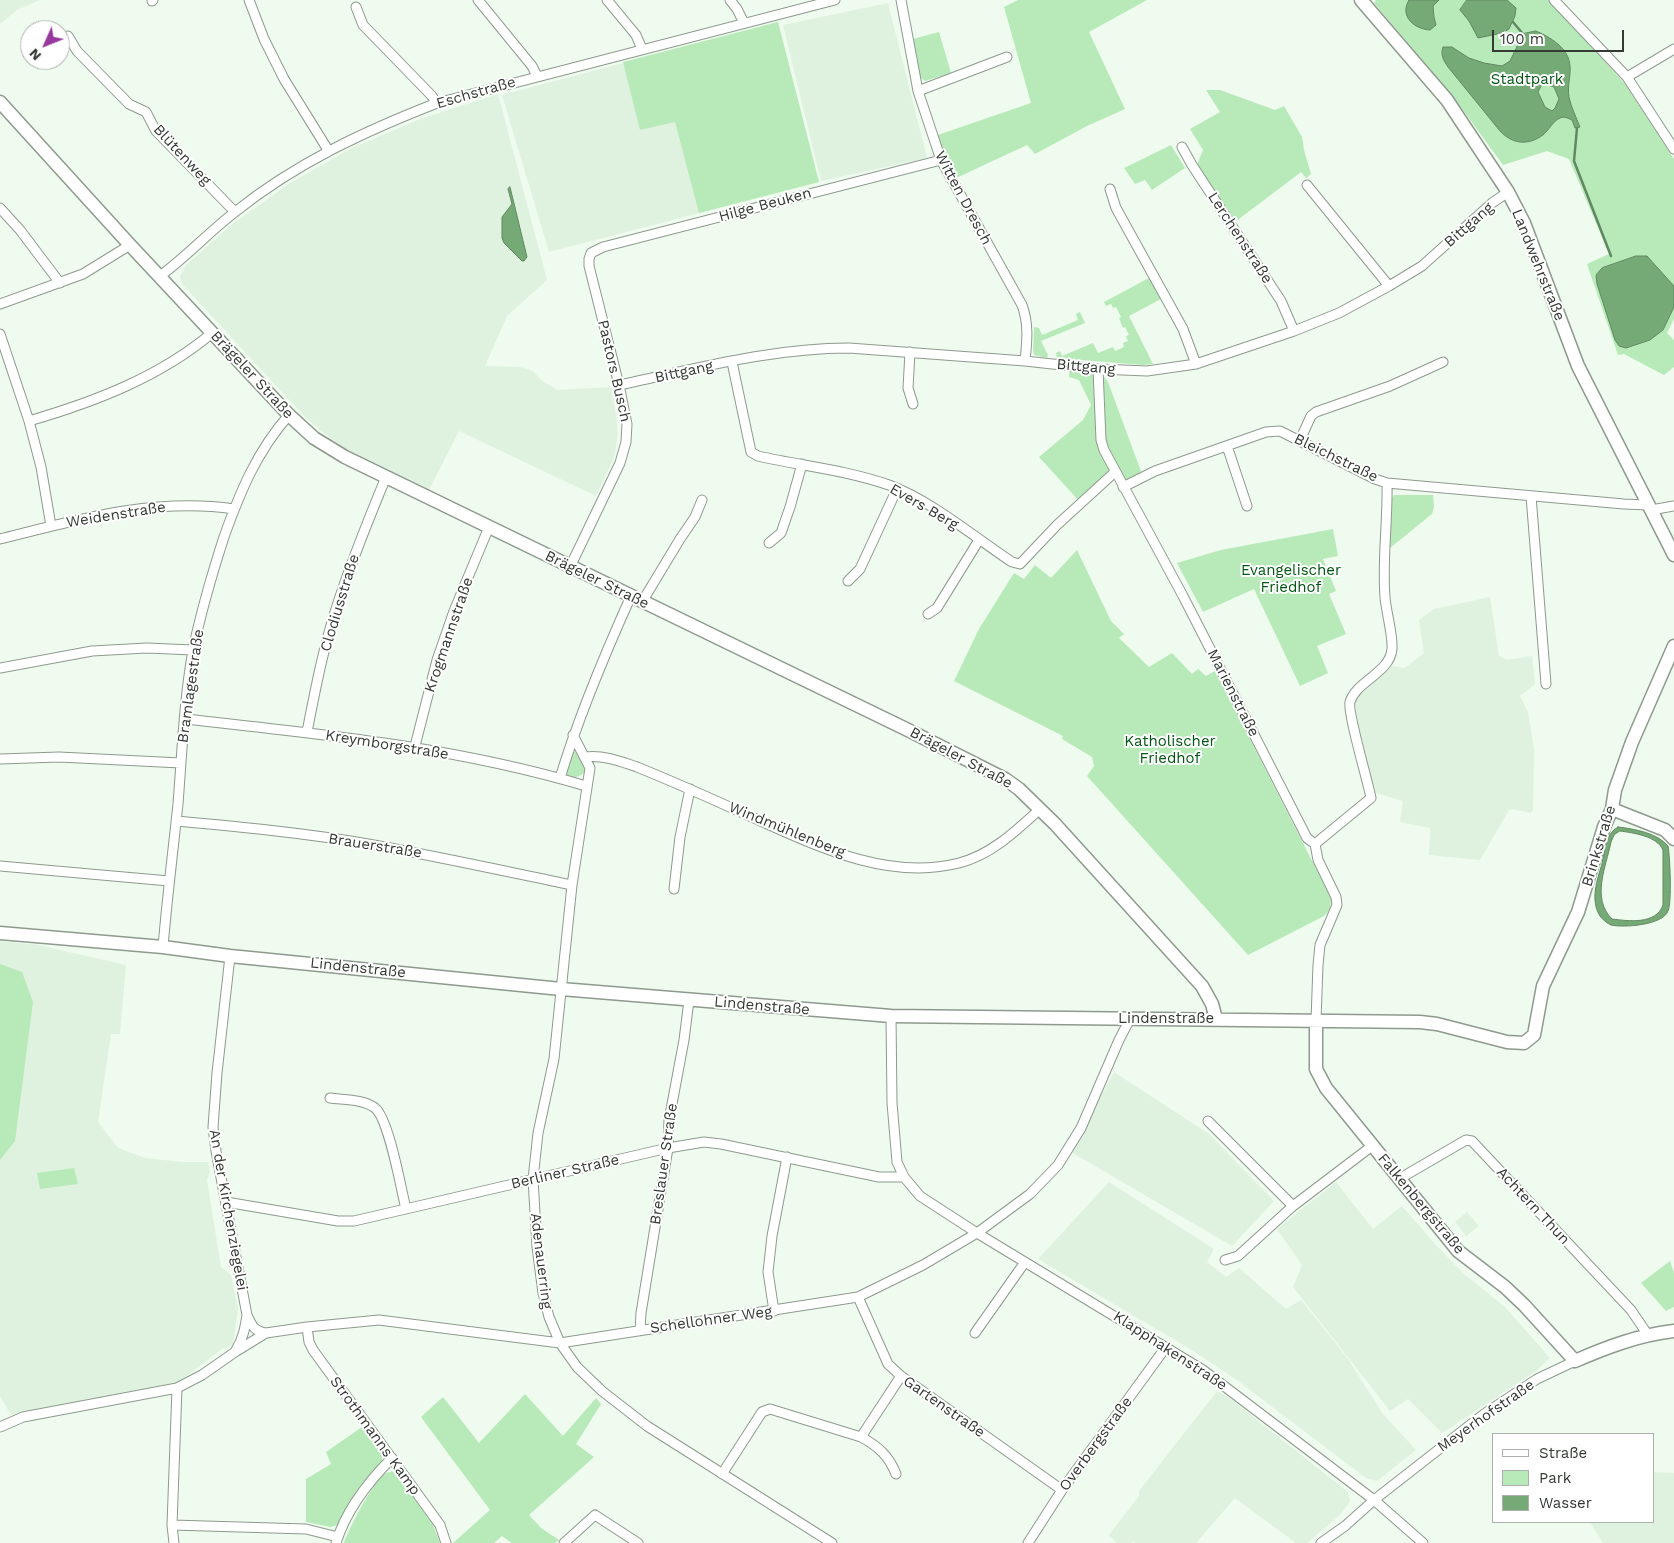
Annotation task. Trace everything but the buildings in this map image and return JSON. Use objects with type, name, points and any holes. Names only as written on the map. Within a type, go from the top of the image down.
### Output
[{"type":"street","points":[[249,0],[264,39],[284,78],[328,150]]},
{"type":"street","points":[[478,0],[538,76]]},
{"type":"street","points":[[607,0],[636,35],[642,49]]},
{"type":"street","points":[[730,0],[744,23]]},
{"type":"street","name":"Eschstraße","points":[[160,276],[235,212],[273,184],[328,150],[377,127],[436,103],[835,0]]},
{"type":"street","name":"Witten Dresch","points":[[901,0],[918,91],[940,160],[1022,305],[1028,327],[1025,361]]},
{"type":"street","name":"Landwehrstraße","points":[[1361,0],[1448,100],[1508,192],[1524,223],[1578,366],[1674,555]]},
{"type":"street","points":[[1554,0],[1627,76],[1674,149]]},
{"type":"street","points":[[356,7],[363,25],[431,95],[436,103]]},
{"type":"street","name":"Blütenweg","points":[[70,39],[77,51],[129,104],[146,112],[156,131],[235,212]]},
{"type":"street","points":[[1627,76],[1674,49]]},
{"type":"street","points":[[918,91],[1007,57]]},
{"type":"street","name":"Brägeler Straße","points":[[0,102],[130,245],[289,415],[314,438],[337,453],[1005,779],[1020,789],[1040,809],[1202,986],[1210,999],[1216,1019]]},
{"type":"street","name":"Lerchenstraße","points":[[1182,147],[1281,300],[1294,331]]},
{"type":"street","name":"Hilge Beuken","points":[[591,254],[603,247],[940,160]]},
{"type":"street","points":[[1307,185],[1389,286]]},
{"type":"street","points":[[1110,189],[1116,208],[1183,329],[1196,364]]},
{"type":"street","name":"Bittgang","points":[[619,385],[778,353],[825,348],[910,352],[1098,369],[1147,371],[1196,364],[1294,331],[1339,313],[1389,286],[1422,266],[1492,203],[1508,192]]},
{"type":"street","points":[[0,208],[20,230],[60,283]]},
{"type":"street","points":[[0,304],[83,274],[130,245]]},
{"type":"street","name":"Pastors Busch","points":[[570,567],[620,463],[626,442],[627,424],[589,266],[591,254]]},
{"type":"street","points":[[29,421],[81,404],[166,366],[187,354],[212,332]]},
{"type":"street","points":[[0,334],[29,421],[41,467],[51,526]]},
{"type":"street","points":[[910,352],[908,388],[913,404]]},
{"type":"street","name":"Evers Berg","points":[[732,362],[751,452],[758,456],[852,474],[897,489],[934,508],[1012,562],[1020,564],[1057,525],[1115,472]]},
{"type":"street","points":[[1300,440],[1316,412],[1390,386],[1443,362]]},
{"type":"street","name":"Marienstraße","points":[[1098,369],[1101,440],[1104,450],[1190,610],[1307,838],[1315,844],[1318,860],[1336,897],[1337,906],[1320,945],[1316,1020]]},
{"type":"street","name":"Bramlagestraße","points":[[163,946],[193,650],[214,568],[242,488],[273,432],[289,415]]},
{"type":"street","name":"Bleichstraße","points":[[1123,487],[1155,470],[1266,432],[1280,432],[1300,440],[1375,479],[1387,483],[1624,504],[1649,508],[1674,506]]},
{"type":"street","points":[[1227,446],[1247,506]]},
{"type":"street","points":[[769,543],[781,533],[802,464]]},
{"type":"street","name":"Clodiusstraße","points":[[307,732],[319,673],[335,611],[353,558],[386,477]]},
{"type":"street","points":[[1315,844],[1371,798],[1353,725],[1350,703],[1355,693],[1381,670],[1388,661],[1392,650],[1384,574],[1387,483]]},
{"type":"street","points":[[848,581],[860,569],[897,489]]},
{"type":"street","points":[[1530,496],[1546,684]]},
{"type":"street","points":[[560,778],[573,735],[598,668],[636,599],[695,517],[702,500]]},
{"type":"street","name":"Weidenstraße","points":[[0,539],[51,526],[135,510],[167,506],[206,505],[234,509]]},
{"type":"street","name":"Krogmannstraße","points":[[415,746],[437,660],[454,611],[489,527]]},
{"type":"street","points":[[928,614],[937,608],[979,540]]},
{"type":"street","name":"Brinkstraße","points":[[1524,1043],[1534,1034],[1543,986],[1578,912],[1604,827],[1612,809],[1615,790],[1632,742],[1674,646]]},
{"type":"street","points":[[0,668],[92,651],[147,648],[193,650]]},
{"type":"street","name":"Kreymborgstraße","points":[[185,719],[415,746],[560,778],[586,786]]},
{"type":"street","points":[[573,735],[585,757]]},
{"type":"street","points":[[0,759],[60,757],[181,763]]},
{"type":"street","name":"Windmühlenberg","points":[[585,757],[610,757],[690,789],[811,843],[877,864],[934,868],[960,863],[984,853],[1010,836],[1040,809]]},
{"type":"street","name":"Adenauerring","points":[[585,757],[590,768],[572,885],[554,1060],[538,1133],[533,1179],[542,1293],[549,1317],[560,1343],[577,1367],[602,1391],[647,1426],[832,1543]]},
{"type":"street","points":[[674,888],[680,837],[690,789]]},
{"type":"street","points":[[1612,809],[1665,830],[1674,839]]},
{"type":"street","name":"Brauerstraße","points":[[176,821],[246,827],[366,844],[572,885]]},
{"type":"street","points":[[0,866],[169,881]]},
{"type":"street","name":"Lindenstraße","points":[[0,933],[163,946],[230,956],[561,989],[891,1016],[1420,1022],[1437,1024],[1507,1042],[1524,1043]]},
{"type":"street","name":"An der Kirchenziegelei","points":[[230,956],[213,1127],[247,1315],[252,1328],[266,1334]]},
{"type":"street","name":"Breslauer Straße","points":[[640,1330],[641,1313],[668,1148],[670,1120],[689,1000]]},
{"type":"street","points":[[891,1016],[892,1103],[897,1162],[904,1177]]},
{"type":"street","name":"Schellohner Weg","points":[[0,1427],[16,1418],[177,1388],[202,1375],[235,1352],[266,1334],[307,1327],[379,1320],[560,1343],[858,1297],[923,1265],[977,1233],[1030,1194],[1058,1166],[1081,1128],[1119,1040],[1130,1020]]},
{"type":"street","name":"Falkenbergstraße","points":[[1316,1020],[1316,1068],[1326,1088],[1458,1251],[1505,1287],[1575,1361]]},
{"type":"street","points":[[330,1098],[364,1102],[376,1108],[385,1122],[406,1209]]},
{"type":"street","points":[[1208,1121],[1293,1206]]},
{"type":"street","name":"Achtern Thun","points":[[1399,1179],[1466,1140],[1472,1141],[1631,1310],[1648,1335]]},
{"type":"street","name":"Berliner Straße","points":[[226,1202],[338,1221],[354,1221],[668,1148],[704,1142],[787,1157],[879,1177],[904,1177]]},
{"type":"street","points":[[1225,1260],[1238,1256],[1293,1206],[1372,1146]]},
{"type":"street","points":[[774,1311],[768,1272],[772,1236],[787,1157]]},
{"type":"street","name":"Klapphakenstraße","points":[[904,1177],[920,1196],[977,1233],[1204,1370],[1374,1500],[1423,1543]]},
{"type":"street","points":[[975,1333],[1025,1262]]},
{"type":"street","name":"Gartenstraße","points":[[858,1297],[888,1364],[901,1376],[1062,1490]]},
{"type":"street","name":"An der Kirchenziegelei","points":[[235,1352],[242,1342],[247,1315]]},
{"type":"street","name":"Strothmanns Kamp","points":[[307,1327],[309,1342],[313,1350],[440,1524],[446,1543]]},
{"type":"street","name":"Meyerhofstraße","points":[[1321,1543],[1345,1526],[1374,1500],[1484,1414],[1537,1379],[1608,1346],[1674,1330]]},
{"type":"street","name":"Overbergstraße","points":[[1028,1543],[1062,1490],[1166,1347]]},
{"type":"street","points":[[860,1437],[901,1376]]},
{"type":"street","points":[[174,1543],[172,1525],[177,1388]]},
{"type":"street","points":[[722,1474],[762,1412],[770,1409],[860,1437],[879,1449],[891,1461],[896,1474]]},
{"type":"street","points":[[172,1525],[306,1530],[337,1540],[348,1514],[363,1489],[392,1458]]},
{"type":"street","points":[[564,1543],[595,1515],[638,1543]]},
{"type":"shaded area","points":[[0,0],[40,0],[17,10],[0,24]]},
{"type":"shaded area","points":[[888,3],[927,158],[821,181],[783,25]]},
{"type":"shaded area","points":[[778,22],[819,182],[549,252],[502,95]]},
{"type":"shaded area","points":[[498,94],[547,280],[507,316],[485,366],[520,367],[533,371],[542,381],[558,390],[611,387],[618,434],[614,458],[596,496],[459,431],[429,490],[342,448],[306,418],[183,285],[180,277],[186,265],[230,226],[287,185],[350,149],[420,119]]},
{"type":"shaded area","points":[[1490,597],[1499,656],[1507,660],[1532,656],[1535,684],[1520,696],[1528,712],[1534,749],[1533,811],[1530,813],[1513,809],[1509,810],[1480,860],[1429,855],[1430,828],[1400,822],[1403,801],[1376,793],[1365,760],[1354,703],[1360,695],[1392,666],[1405,668],[1424,653],[1419,620],[1434,609]]},
{"type":"shaded area","points":[[0,941],[38,945],[126,965],[120,1034],[111,1034],[98,1122],[118,1148],[145,1158],[182,1162],[208,1162],[210,1172],[207,1180],[221,1267],[231,1275],[238,1309],[233,1345],[222,1349],[179,1382],[11,1415],[0,1396]]},
{"type":"shaded area","points":[[1114,1072],[1209,1134],[1274,1201],[1232,1246],[1071,1152]]},
{"type":"shaded area","points":[[1109,1182],[1214,1249],[1207,1262],[1226,1277],[1239,1268],[1286,1309],[1301,1300],[1348,1359],[1383,1414],[1416,1450],[1377,1481],[1366,1478],[1238,1381],[1195,1352],[1038,1259]]},
{"type":"shaded area","points":[[1336,1182],[1373,1229],[1402,1206],[1463,1273],[1505,1307],[1550,1358],[1536,1371],[1442,1433],[1408,1399],[1390,1411],[1293,1287],[1302,1265],[1277,1229]]},
{"type":"shaded area","points":[[1467,1212],[1479,1226],[1466,1236],[1455,1222]]},
{"type":"shaded area","points":[[1217,1391],[1228,1397],[1348,1492],[1350,1501],[1340,1515],[1307,1543],[1296,1543],[1235,1498],[1196,1543],[1136,1543],[1133,1541],[1131,1543],[1117,1543],[1109,1535],[1139,1496],[1139,1491]]},
{"type":"shaded area","points":[[1654,1472],[1674,1473],[1674,1543],[1603,1543],[1591,1523],[1654,1523]]},
{"type":"green space","points":[[1018,0],[1147,0],[1089,32],[1125,109],[1087,126],[1035,154],[1027,145],[952,180],[932,137],[1031,103],[1004,7]]},
{"type":"green space","name":"Stadtpark","points":[[1376,0],[1549,0],[1626,85],[1674,159],[1674,319],[1667,333],[1674,340],[1674,367],[1664,375],[1624,354],[1618,355],[1587,264],[1609,254],[1569,159],[1547,151],[1503,165],[1452,95],[1374,3]]},
{"type":"green space","points":[[778,22],[819,182],[699,213],[675,122],[640,130],[623,62]]},
{"type":"green space","points":[[939,32],[951,73],[925,81],[920,77],[913,39]]},
{"type":"green space","points":[[1206,90],[1220,90],[1275,110],[1284,106],[1302,137],[1311,174],[1306,178],[1301,172],[1235,222],[1197,165],[1203,150],[1190,129],[1220,112]]},
{"type":"green space","points":[[1171,145],[1185,168],[1152,190],[1145,180],[1135,184],[1124,168]]},
{"type":"green space","points":[[1149,278],[1161,299],[1129,316],[1153,364],[1143,365],[1057,358],[1056,353],[1060,351],[1062,356],[1093,343],[1098,353],[1113,347],[1115,351],[1124,347],[1123,343],[1128,341],[1126,336],[1129,335],[1125,327],[1123,328],[1119,318],[1121,317],[1116,307],[1113,308],[1111,304],[1106,306],[1104,302]]},
{"type":"green space","points":[[1080,312],[1085,323],[1041,341],[1048,355],[1047,358],[1034,355],[1034,327],[1039,328],[1042,335],[1078,320],[1076,314]]},
{"type":"green space","points":[[1070,367],[1098,369],[1108,382],[1142,474],[1123,487],[1115,472],[1081,503],[1039,457],[1083,420],[1091,405],[1079,380],[1069,377]]},
{"type":"green space","points":[[1394,495],[1433,495],[1434,507],[1432,514],[1390,548],[1392,498]]},
{"type":"green space","name":"Evangelischer Friedhof","points":[[1333,529],[1338,556],[1323,559],[1336,591],[1329,594],[1346,634],[1317,646],[1328,673],[1300,686],[1254,589],[1203,612],[1177,563],[1221,550]]},
{"type":"green space","name":"Katholischer Friedhof","points":[[1077,550],[1111,621],[1124,634],[1119,638],[1149,667],[1172,653],[1192,674],[1198,669],[1206,676],[1215,671],[1331,898],[1330,908],[1324,916],[1248,955],[1087,776],[1094,766],[1092,757],[1062,739],[1063,736],[954,681],[979,629],[1014,573],[1024,579],[1035,565],[1051,578]]},
{"type":"green space","points":[[573,751],[577,753],[585,767],[584,773],[579,776],[569,777],[564,774]]},
{"type":"green space","points":[[0,964],[22,972],[33,1002],[15,1141],[0,1160]]},
{"type":"green space","points":[[74,1168],[78,1184],[40,1189],[37,1173]]},
{"type":"green space","points":[[1670,1261],[1674,1273],[1674,1307],[1666,1311],[1641,1283]]},
{"type":"green space","points":[[525,1394],[563,1436],[596,1398],[601,1404],[576,1444],[594,1457],[529,1515],[541,1528],[559,1540],[555,1543],[512,1543],[502,1536],[494,1543],[453,1543],[490,1510],[421,1417],[443,1397],[479,1443]]},
{"type":"green space","points":[[362,1427],[382,1453],[382,1461],[360,1486],[338,1525],[330,1527],[306,1522],[306,1479],[331,1464],[326,1452]]},
{"type":"green space","points":[[394,1471],[433,1525],[440,1543],[344,1543],[356,1516],[375,1485],[386,1473]]},
{"type":"water","points":[[1409,0],[1439,0],[1433,6],[1436,25],[1430,30],[1419,27],[1410,21],[1406,11]]},
{"type":"water","points":[[1467,0],[1507,0],[1516,8],[1515,16],[1509,29],[1502,33],[1478,38],[1469,21],[1460,10]]},
{"type":"water","points":[[1536,31],[1541,33],[1558,44],[1566,54],[1570,66],[1569,97],[1580,127],[1575,128],[1572,120],[1562,117],[1555,121],[1537,139],[1520,142],[1510,139],[1500,131],[1448,67],[1443,58],[1443,47],[1452,47],[1469,58],[1502,66],[1510,61],[1523,34]],"holes":[[[1546,84],[1554,87],[1559,99],[1552,111],[1545,107],[1538,92],[1541,86]]]},
{"type":"water","points":[[510,187],[527,257],[524,261],[504,243],[502,238],[502,217],[512,204],[508,189]]},
{"type":"water","points":[[1636,256],[1647,256],[1674,286],[1674,307],[1663,330],[1650,340],[1626,348],[1619,346],[1615,340],[1597,284],[1596,275],[1602,268]]},
{"type":"water","points":[[1618,827],[1645,832],[1658,838],[1668,846],[1670,899],[1668,911],[1659,920],[1633,926],[1617,926],[1604,920],[1597,910],[1595,890],[1606,843]],"holes":[[[1620,831],[1650,838],[1656,841],[1663,850],[1663,905],[1654,916],[1648,919],[1633,921],[1612,919],[1602,902],[1602,882],[1611,842],[1614,835]]]},
{"type":"waterway","points":[[1513,22],[1523,34]]},
{"type":"waterway","points":[[1577,128],[1574,161],[1611,256]]}]
